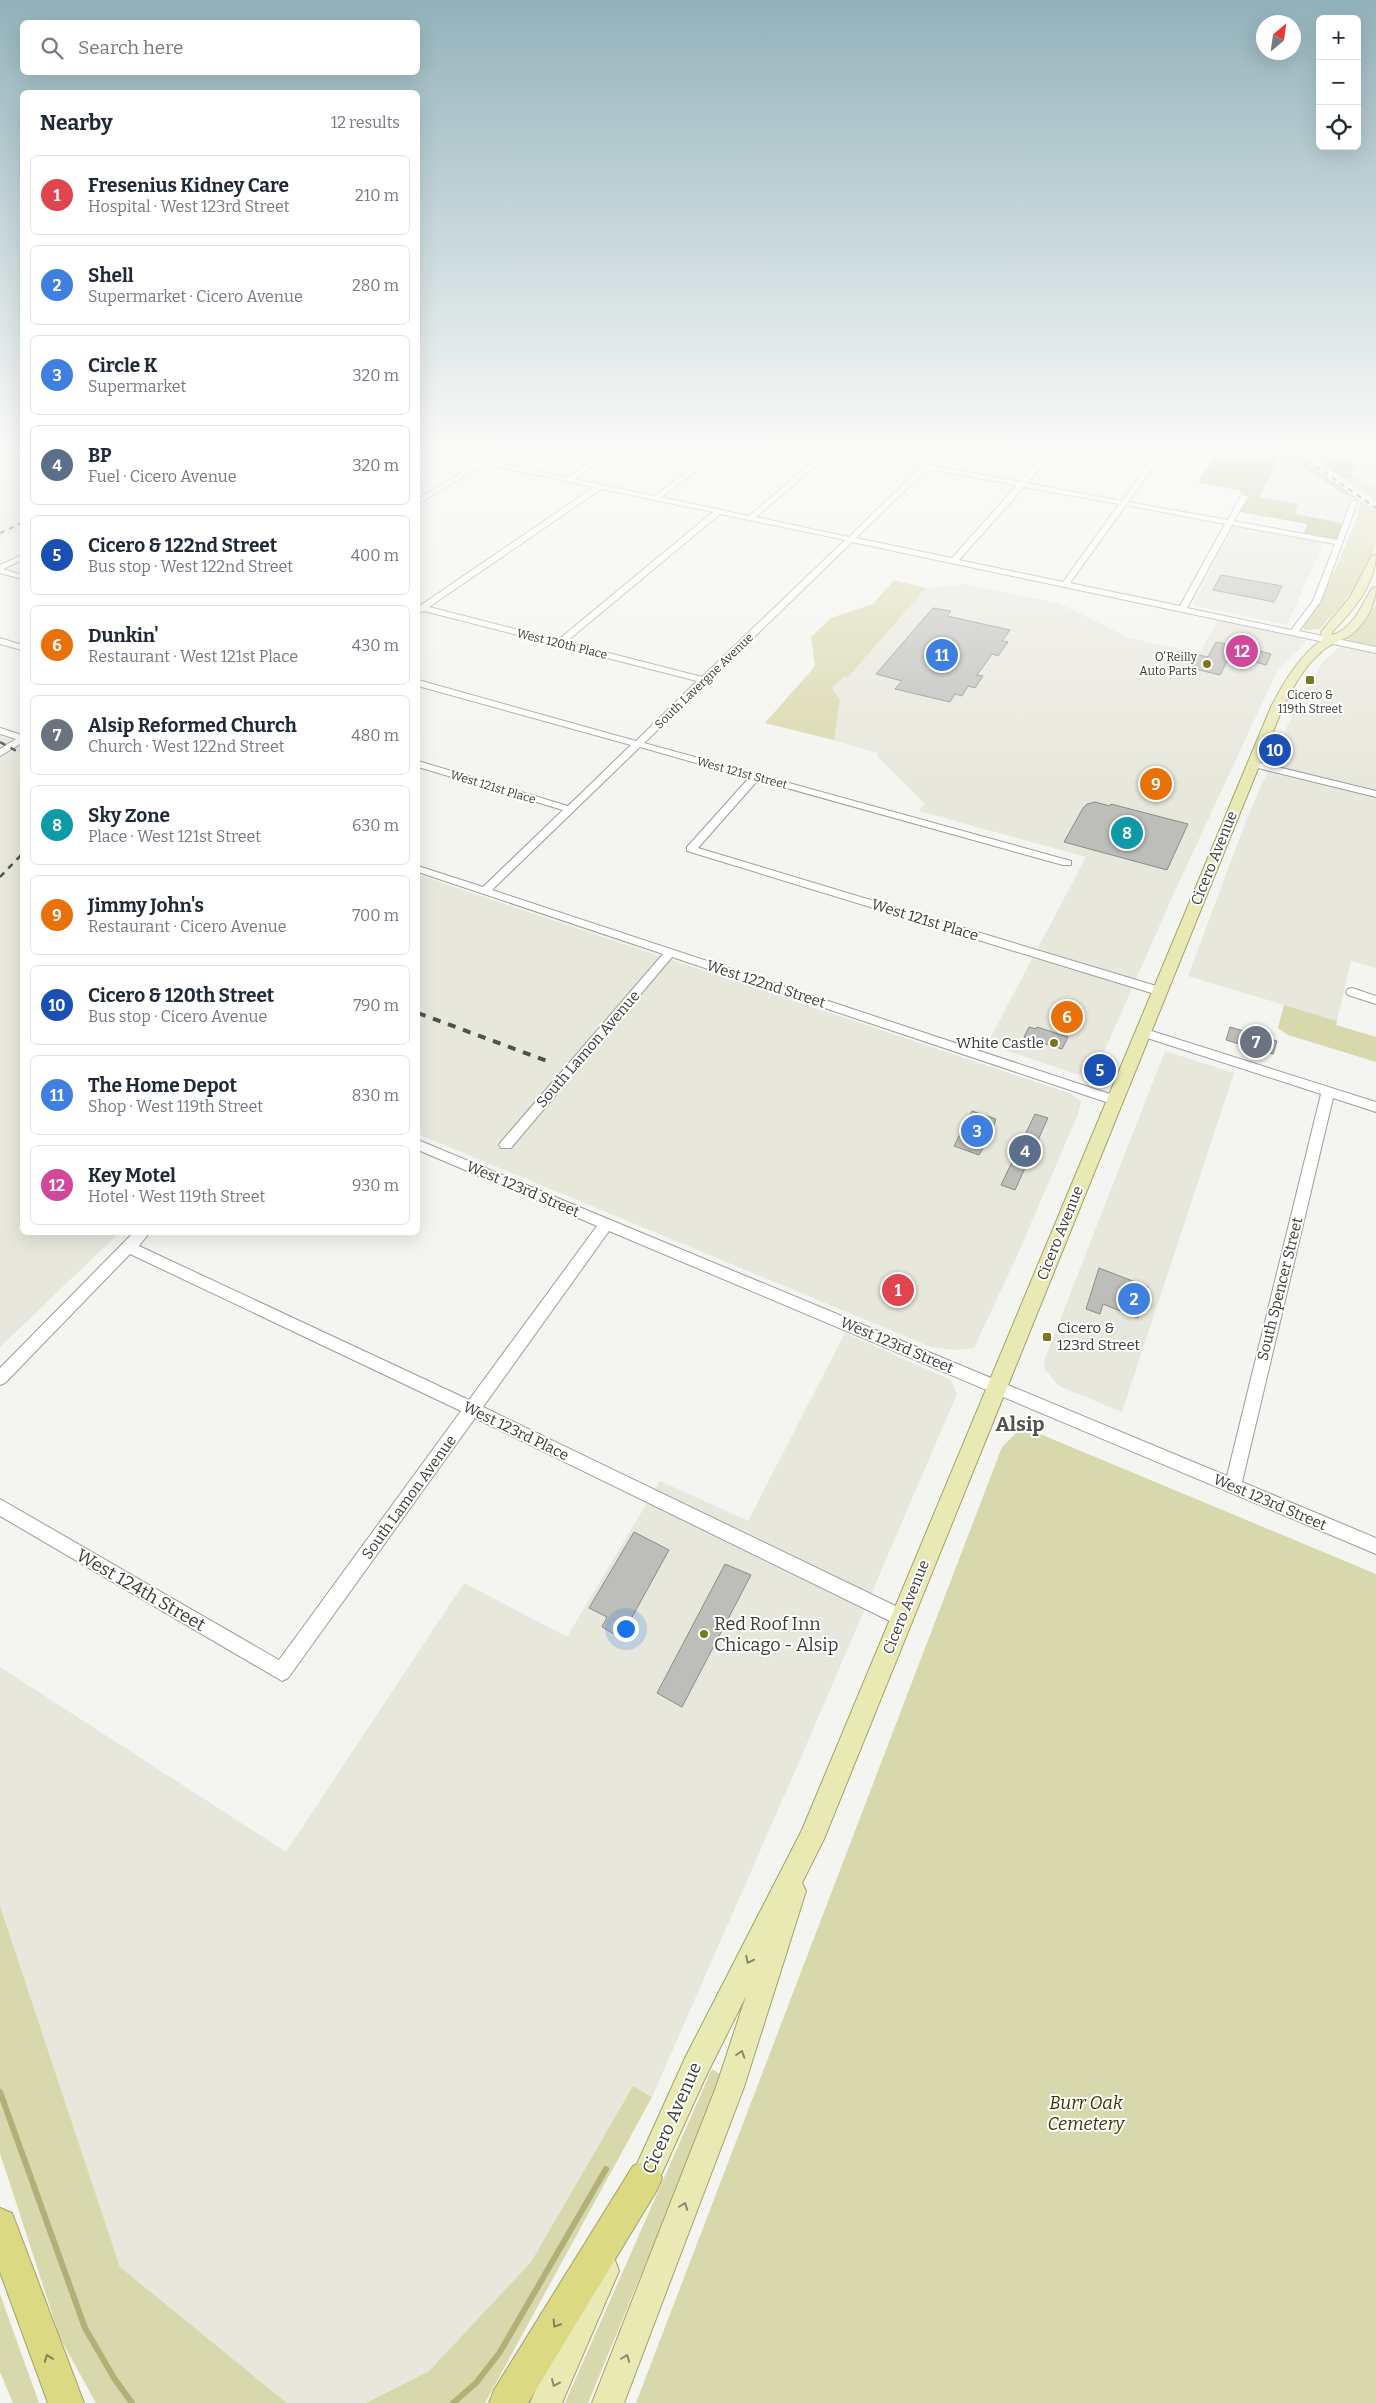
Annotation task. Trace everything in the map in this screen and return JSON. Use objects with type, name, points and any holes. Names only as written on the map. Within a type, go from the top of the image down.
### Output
[{"type":"highway","points":[[507,2403],[645,2178]]},
{"type":"highway","points":[[0,2225],[66,2403]]},
{"type":"main road","name":"Cicero Avenue","points":[[1329,640],[1326,632],[1349,608],[1374,561]]},
{"type":"main road","name":"Cicero Avenue","points":[[608,2403],[730,2087],[811,1839],[1253,764],[1287,685],[1302,665],[1329,640],[1343,635],[1360,616],[1376,590]]},
{"type":"main road","name":"Cicero Avenue","points":[[546,2403],[696,2066],[811,1839]]},
{"type":"street","points":[[0,570],[15,561]]},
{"type":"street","points":[[420,607],[489,561]]},
{"type":"street","points":[[560,643],[659,561]]},
{"type":"street","name":"South Lavergne Avenue","points":[[485,891],[706,680],[827,561]]},
{"type":"street","points":[[961,561],[1376,650]]},
{"type":"street","points":[[1066,583],[1082,561]]},
{"type":"street","points":[[1183,608],[1209,561]]},
{"type":"street","points":[[1294,632],[1317,601],[1333,561]]},
{"type":"street","points":[[0,570],[20,576]]},
{"type":"street","name":"West 120th Place","points":[[420,608],[706,680]]},
{"type":"street","points":[[0,641],[20,647]]},
{"type":"street","name":"West 121st Street","points":[[420,684],[1066,863]]},
{"type":"street","points":[[0,730],[20,738]]},
{"type":"street","points":[[0,752],[20,740]]},
{"type":"street","points":[[1253,764],[1376,794]]},
{"type":"street","name":"West 121st Place","points":[[420,765],[569,810]]},
{"type":"street","name":"West 121st Place","points":[[756,776],[691,849],[1159,991]]},
{"type":"street","name":"West 122nd Street","points":[[420,870],[1114,1100]]},
{"type":"street","name":"South Lamon Avenue","points":[[506,1145],[670,952]]},
{"type":"street","points":[[1352,992],[1376,1000]]},
{"type":"street","points":[[1142,1032],[1376,1106]]},
{"type":"street","name":"South Spencer Street","points":[[1233,1486],[1328,1091]]},
{"type":"street","name":"West 123rd Street","points":[[420,1146],[1376,1546]]},
{"type":"street","name":"South Lamon Avenue","points":[[282,1672],[606,1224]]},
{"type":"street","points":[[0,1378],[139,1235]]},
{"type":"street","name":"West 123rd Place","points":[[128,1247],[472,1409],[902,1618]]},
{"type":"street","name":"West 124th Street","points":[[0,1507],[282,1672]]},
{"type":"shaded area","points":[[1215,561],[1315,561],[1287,625],[1193,605]]},
{"type":"shaded area","points":[[964,584],[1058,603],[1129,638],[1200,653],[1219,617],[1300,637],[1305,640],[1305,644],[1277,671],[1174,893],[1095,1072],[1088,1075],[1076,1074],[987,1044],[1086,857],[919,811],[925,804],[877,756],[878,753],[834,740],[840,700],[832,688],[845,677],[848,677],[926,588]]},
{"type":"shaded area","points":[[1341,645],[1376,652],[1376,968],[1351,961],[1337,1021],[1188,976],[1246,821],[1296,706],[1323,662]]},
{"type":"shaded area","points":[[0,736],[20,742],[20,1235],[117,1235],[0,1347]]},
{"type":"shaded area","points":[[420,876],[1072,1094],[1081,1102],[1078,1114],[1016,1258],[974,1348],[953,1350],[931,1347],[420,1135]]},
{"type":"shaded area","points":[[1165,1051],[1234,1073],[1122,1412],[1059,1386],[1045,1370],[1044,1361]]},
{"type":"shaded area","points":[[845,1333],[951,1380],[957,1394],[799,1762],[652,2097],[633,2086],[531,2262],[429,2371],[366,2403],[287,2403],[120,2267],[0,1906],[0,1667],[286,1852],[464,1583],[567,1637],[660,1481],[748,1521]]},
{"type":"green space","points":[[1339,561],[1370,561],[1355,587],[1320,629],[1305,630],[1302,627],[1305,621],[1318,605]]},
{"type":"green space","points":[[894,580],[926,588],[848,677],[844,677],[832,688],[840,700],[834,740],[765,723],[815,666],[811,637],[831,618],[873,604]]},
{"type":"green space","points":[[1376,605],[1376,647],[1351,641],[1347,638]]},
{"type":"green space","points":[[1284,1005],[1337,1021],[1336,1025],[1376,1037],[1376,1062],[1288,1035],[1278,1028]]},
{"type":"green space","name":"Burr Oak Cemetery","points":[[1042,1427],[1040,1434],[1376,1574],[1376,2403],[636,2403],[1002,1447],[1019,1430]]},
{"type":"green space","points":[[0,1906],[120,2267],[287,2403],[96,2403],[60,2338],[0,2153]]},
{"type":"green space","points":[[712,2069],[723,2076],[588,2403],[565,2403]]},
{"type":"green space","points":[[633,2086],[652,2097],[485,2403],[366,2403],[429,2371],[531,2262]]},
{"type":"green space","points":[[0,2294],[39,2403],[13,2403],[0,2372]]},
{"type":"building","points":[[1221,575],[1282,586],[1274,602],[1213,590]]},
{"type":"building","points":[[933,608],[951,611],[947,616],[1010,630],[1002,641],[1008,642],[998,656],[992,654],[977,675],[983,676],[975,688],[968,686],[962,696],[955,694],[950,702],[895,689],[902,681],[876,674]]},
{"type":"building","name":"O'Reilly Auto Parts","points":[[1216,642],[1235,646],[1220,675],[1187,667],[1195,654],[1208,657]]},
{"type":"building","points":[[1260,651],[1271,654],[1266,665],[1255,662]]},
{"type":"building","points":[[1095,802],[1110,806],[1111,804],[1188,824],[1167,870],[1064,842],[1083,808],[1087,804]]},
{"type":"building","name":"White Castle","points":[[1029,1027],[1036,1029],[1037,1027],[1068,1037],[1062,1049],[1024,1037]]},
{"type":"building","points":[[1230,1027],[1277,1041],[1273,1054],[1226,1040]]},
{"type":"building","points":[[972,1111],[996,1119],[990,1136],[979,1155],[954,1146]]},
{"type":"building","points":[[1035,1114],[1048,1118],[1015,1190],[1001,1185]]},
{"type":"building","points":[[1099,1268],[1148,1287],[1138,1318],[1103,1304],[1100,1314],[1086,1309]]},
{"type":"building","points":[[634,1532],[669,1550],[626,1628],[620,1625],[614,1634],[602,1627],[607,1617],[589,1608]]},
{"type":"building","name":"Red Roof Inn Chicago - Alsip","points":[[725,1564],[751,1575],[682,1707],[657,1693]]},
{"type":"waterway","points":[[0,2092],[85,2328],[114,2378],[132,2403]]},
{"type":"waterway","points":[[453,2403],[476,2383],[500,2352],[606,2169]]},
{"type":"railway","points":[[0,742],[20,753]]},
{"type":"railway","points":[[0,877],[20,856]]},
{"type":"railway","points":[[420,1014],[547,1061]]},
{"type":"place","name":"Key Motel","points":[[1242,651]]},
{"type":"place","name":"The Home Depot","points":[[942,655]]},
{"type":"place","name":"O'Reilly Auto Parts","points":[[1207,664]]},
{"type":"place","name":"Cicero & 119th Street","points":[[1310,680]]},
{"type":"place","name":"Cicero & 120th Street","points":[[1275,750]]},
{"type":"place","name":"Jimmy John's","points":[[1156,784]]},
{"type":"place","name":"Sky Zone","points":[[1127,833]]},
{"type":"place","name":"Dunkin'","points":[[1067,1017]]},
{"type":"place","name":"Alsip Reformed Church","points":[[1256,1042]]},
{"type":"place","name":"White Castle","points":[[1054,1043]]},
{"type":"place","name":"Cicero & 122nd Street","points":[[1100,1070]]},
{"type":"place","name":"Circle K","points":[[977,1131]]},
{"type":"place","name":"BP","points":[[1025,1151]]},
{"type":"place","name":"Fresenius Kidney Care","points":[[898,1290]]},
{"type":"place","name":"Shell","points":[[1134,1299]]},
{"type":"place","name":"Cicero & 123rd Street","points":[[1047,1337]]},
{"type":"place","name":"Red Roof Inn Chicago - Alsip","points":[[704,1634]]},
{"type":"district","name":"Alsip","points":[[1020,1424]]}]
